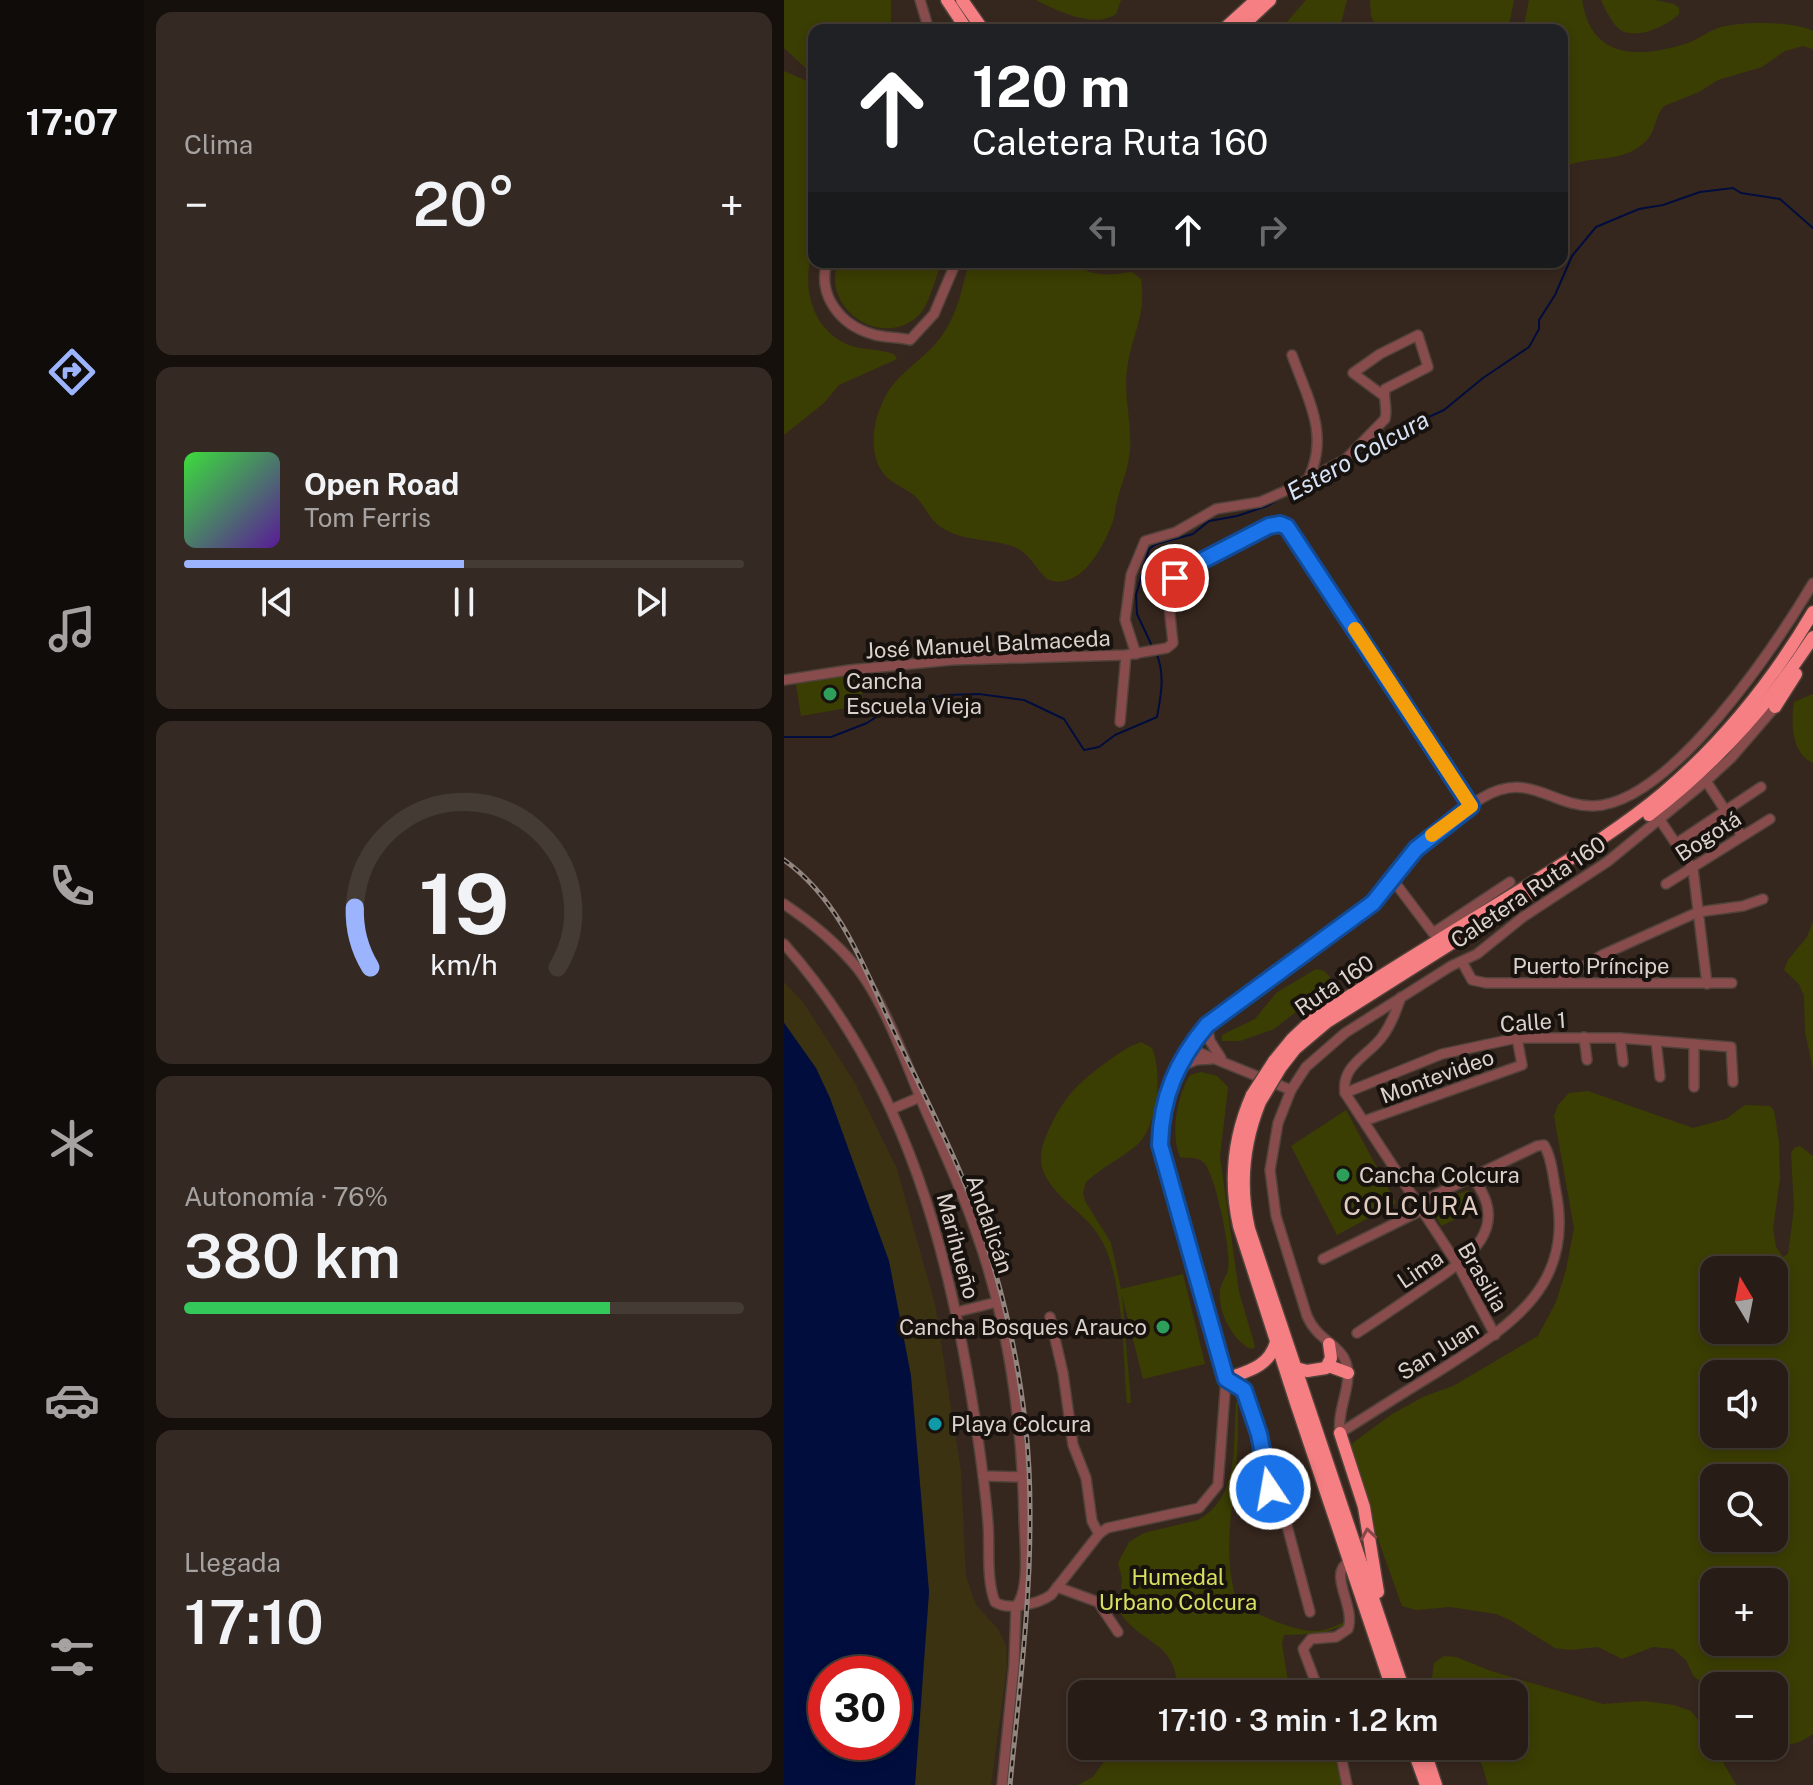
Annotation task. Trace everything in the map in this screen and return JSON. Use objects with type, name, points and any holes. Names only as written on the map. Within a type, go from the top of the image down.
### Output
[{"type":"highway","points":[[947,0],[963,24]]},
{"type":"highway","points":[[962,0],[979,24]]},
{"type":"highway","points":[[1230,24],[1256,0]]},
{"type":"highway","points":[[1244,24],[1270,0]]},
{"type":"highway","name":"Ruta 160","points":[[1389,1680],[1250,1263],[1234,1201],[1235,1147],[1256,1099],[1292,1039],[1311,1021],[1571,859],[1664,792],[1739,717],[1773,674],[1813,612]]},
{"type":"highway","points":[[1775,707],[1793,680],[1812,638]]},
{"type":"highway","name":"Ruta 160","points":[[1280,1062],[1327,1022],[1555,878],[1669,800],[1722,751],[1756,714],[1789,674],[1812,638]]},
{"type":"highway","name":"Ruta 160","points":[[1256,1099],[1245,1153],[1244,1205],[1253,1241],[1400,1680]]},
{"type":"highway","points":[[1226,1379],[1259,1367],[1269,1358],[1276,1342]]},
{"type":"highway","points":[[1329,1344],[1329,1366]]},
{"type":"highway","points":[[1296,1368],[1307,1371],[1329,1366],[1348,1373]]},
{"type":"highway","points":[[1259,1367],[1278,1374],[1289,1383]]},
{"type":"highway","points":[[1340,1433],[1364,1507],[1375,1582],[1395,1665]]},
{"type":"highway","points":[[1417,1760],[1426,1785]]},
{"type":"highway","points":[[1428,1760],[1436,1785]]},
{"type":"street","points":[[920,0],[927,24]]},
{"type":"street","points":[[827,268],[825,287],[830,303],[849,325],[877,336],[910,340],[934,314],[953,268]]},
{"type":"street","points":[[1120,722],[1136,654],[1125,620],[1131,575],[1145,541],[1176,532],[1216,509],[1260,502],[1346,459],[1385,419],[1385,389],[1428,367],[1418,335],[1380,354],[1353,373],[1384,396]]},
{"type":"street","points":[[1292,355],[1318,431],[1318,456],[1308,480]]},
{"type":"street","name":"José Manuel Balmaceda","points":[[784,680],[952,660],[1136,654],[1167,648],[1173,643],[1169,592],[1179,574],[1269,526],[1283,525],[1290,530],[1471,806]]},
{"type":"street","name":"Caletera Ruta 160","points":[[1226,1379],[1160,1145],[1163,1105],[1176,1068],[1188,1048],[1207,1025],[1365,910],[1380,896],[1416,849],[1471,806],[1493,793],[1509,788],[1534,789],[1589,806],[1616,802],[1638,790],[1676,761],[1710,726],[1760,663],[1813,583]]},
{"type":"street","name":"Caletera Ruta 160","points":[[1348,1373],[1342,1354],[1316,1332],[1307,1316],[1272,1193],[1273,1146],[1291,1090],[1306,1067],[1325,1048],[1492,943],[1523,917],[1607,862],[1731,758],[1775,707]]},
{"type":"street","points":[[1706,781],[1742,836]]},
{"type":"street","points":[[1677,843],[1761,787]]},
{"type":"street","name":"Bogotá","points":[[1666,884],[1770,819]]},
{"type":"street","points":[[1660,820],[1693,869],[1707,984]]},
{"type":"street","points":[[1393,880],[1433,933],[1510,882]]},
{"type":"street","points":[[1554,985],[1602,955],[1698,912],[1743,906],[1763,899]]},
{"type":"street","name":"Andalicán","points":[[784,904],[841,951],[861,973],[886,1019],[966,1203],[997,1302],[1017,1402],[1023,1477],[1025,1578],[1022,1599],[1016,1606],[1014,1665],[1002,1785]]},
{"type":"street","name":"Marihueño","points":[[784,944],[848,1030],[875,1074],[922,1182],[957,1312],[983,1476],[992,1595],[1001,1606],[1016,1606]]},
{"type":"street","name":"Puerto Príncipe","points":[[1462,962],[1472,980],[1481,983],[1732,983]]},
{"type":"street","points":[[1345,1093],[1344,1082],[1349,1070],[1383,1036],[1402,997]]},
{"type":"street","points":[[1207,1025],[1212,1046],[1224,1061]]},
{"type":"street","points":[[1584,1037],[1587,1060]]},
{"type":"street","name":"Calle 1","points":[[1345,1093],[1442,1054],[1517,1038],[1620,1038],[1731,1047],[1733,1082]]},
{"type":"street","name":"Montevideo","points":[[1364,1121],[1522,1065],[1517,1038]]},
{"type":"street","points":[[1620,1038],[1623,1062]]},
{"type":"street","points":[[1656,1041],[1660,1077]]},
{"type":"street","points":[[1694,1044],[1694,1087]]},
{"type":"street","points":[[1188,1048],[1291,1090]]},
{"type":"street","points":[[1176,1068],[1196,1060],[1224,1061]]},
{"type":"street","name":"Brasilia","points":[[1345,1093],[1458,1265],[1495,1335]]},
{"type":"street","points":[[892,1109],[920,1097]]},
{"type":"street","name":"San Juan","points":[[1340,1433],[1495,1335],[1511,1323],[1537,1293],[1549,1269],[1560,1232],[1547,1149],[1544,1145],[1472,1177]]},
{"type":"street","points":[[1323,1259],[1472,1177]]},
{"type":"street","name":"Lima","points":[[1357,1333],[1458,1265],[1480,1243],[1487,1220],[1484,1197],[1472,1177]]},
{"type":"street","points":[[957,1312],[997,1302]]},
{"type":"street","points":[[1050,1317],[1062,1365],[1073,1445],[1086,1478],[1092,1521],[1099,1534]]},
{"type":"street","points":[[1340,1433],[1348,1373]]},
{"type":"street","points":[[1016,1606],[1046,1599],[1099,1534],[1115,1525],[1199,1508],[1214,1493],[1218,1485],[1226,1379],[1244,1390],[1251,1408],[1270,1489],[1286,1522],[1310,1612]]},
{"type":"street","points":[[983,1476],[1023,1477]]},
{"type":"street","points":[[1314,1680],[1304,1655],[1304,1646],[1311,1639],[1336,1637],[1348,1629],[1351,1618],[1339,1574],[1349,1562]]},
{"type":"street","points":[[1057,1587],[1098,1602],[1118,1632]]},
{"type":"street","points":[[1342,1760],[1347,1785]]},
{"type":"green space","points":[[784,0],[891,0],[891,24],[808,24],[808,70],[784,48]]},
{"type":"green space","points":[[1036,0],[1121,0],[1116,14],[1097,20],[1076,17]]},
{"type":"green space","points":[[1306,0],[1347,0],[1341,24],[1285,24]]},
{"type":"green space","points":[[1370,0],[1514,0],[1509,24],[1375,24]]},
{"type":"green space","points":[[1529,0],[1582,0],[1587,20],[1596,35],[1621,50],[1636,52],[1670,48],[1721,27],[1755,23],[1793,25],[1813,31],[1813,49],[1803,46],[1785,51],[1762,67],[1718,80],[1699,92],[1664,106],[1647,140],[1628,153],[1568,166],[1568,24],[1524,24]]},
{"type":"green space","points":[[1601,0],[1655,0],[1674,4],[1679,8],[1679,14],[1650,31],[1625,32],[1618,28]]},
{"type":"green space","points":[[784,71],[807,81],[808,274],[811,301],[816,314],[832,335],[850,346],[894,354],[897,359],[839,385],[824,403],[784,435]]},
{"type":"green space","points":[[837,268],[940,268],[920,314],[905,324],[890,328],[859,320],[839,296],[835,280]]},
{"type":"green space","points":[[967,268],[1082,268],[1094,273],[1132,272],[1141,279],[1141,313],[1126,374],[1130,438],[1127,467],[1104,543],[1089,565],[1070,579],[1059,582],[1047,579],[1028,556],[1012,546],[945,530],[914,496],[888,478],[878,464],[874,452],[875,425],[884,399],[898,379],[940,338],[957,306]]},
{"type":"green space","name":"Cancha Escuela Vieja","points":[[858,673],[864,705],[801,716],[796,684]]},
{"type":"green space","points":[[1813,694],[1813,763],[1800,752],[1794,737],[1793,719],[1794,702]]},
{"type":"green space","points":[[1813,922],[1813,1069],[1805,1032],[1804,996],[1799,984],[1784,970],[1788,960],[1807,937]]},
{"type":"green space","points":[[1316,969],[1330,977],[1329,986],[1274,1029],[1240,1041],[1222,1041],[1222,1035],[1255,1019],[1276,993]]},
{"type":"green space","points":[[1141,1042],[1152,1048],[1157,1070],[1157,1097],[1150,1124],[1138,1144],[1086,1182],[1083,1193],[1111,1243],[1121,1289],[1183,1274],[1205,1364],[1143,1379],[1122,1295],[1131,1403],[1127,1403],[1120,1310],[1109,1257],[1103,1242],[1087,1221],[1052,1186],[1043,1170],[1041,1154],[1053,1122],[1070,1094],[1108,1061]]},
{"type":"green space","points":[[1201,1072],[1217,1076],[1228,1087],[1220,1157],[1239,1292],[1255,1347],[1251,1349],[1238,1340],[1221,1308],[1220,1289],[1229,1260],[1213,1180],[1201,1160],[1180,1157],[1177,1148],[1176,1115],[1182,1093],[1190,1075]]},
{"type":"green space","points":[[1588,1091],[1693,1128],[1726,1119],[1745,1105],[1770,1106],[1774,1111],[1780,1178],[1773,1229],[1776,1247],[1782,1256],[1700,1256],[1700,1344],[1788,1344],[1788,1256],[1785,1256],[1788,1254],[1794,1208],[1791,1153],[1800,1146],[1813,1156],[1813,1734],[1795,1743],[1788,1744],[1788,1672],[1700,1672],[1700,1681],[1694,1677],[1686,1660],[1673,1649],[1653,1647],[1622,1659],[1598,1647],[1555,1648],[1496,1614],[1450,1607],[1416,1610],[1402,1606],[1375,1531],[1350,1445],[1392,1414],[1425,1396],[1453,1386],[1538,1336],[1556,1302],[1574,1228],[1554,1116],[1558,1105],[1569,1093]]},
{"type":"green space","name":"Cancha Colcura","points":[[1346,1110],[1396,1203],[1337,1235],[1291,1146]]},
{"type":"green space","points":[[1468,1190],[1477,1209],[1441,1226],[1431,1206]]},
{"type":"green space","name":"Humedal Urbano Colcura","points":[[1238,1402],[1229,1553],[1237,1602],[1274,1621],[1307,1630],[1325,1630],[1352,1619],[1353,1622],[1320,1634],[1284,1635],[1282,1644],[1288,1680],[1176,1680],[1172,1663],[1165,1653],[1128,1623],[1119,1611],[1122,1579],[1118,1563],[1129,1542],[1144,1533],[1198,1520],[1212,1510],[1228,1484]]},
{"type":"green space","points":[[1444,1656],[1456,1657],[1522,1680],[1432,1680],[1434,1663]]},
{"type":"green space","points":[[1528,1682],[1603,1704],[1644,1701],[1691,1711],[1700,1723],[1700,1760],[1722,1760],[1736,1785],[1488,1785],[1479,1760],[1528,1760]]},
{"type":"green space","points":[[1105,1760],[1333,1760],[1341,1766],[1350,1785],[1078,1785],[1093,1777]]},
{"type":"sand","name":"Playa Colcura","points":[[784,982],[803,1002],[855,1083],[897,1169],[935,1304],[961,1471],[966,1576],[976,1605],[998,1629],[1006,1645],[1007,1666],[991,1785],[915,1785],[929,1592],[911,1376],[889,1261],[816,1068],[784,1022]]},
{"type":"shaded area","points":[[784,1023],[816,1068],[830,1098],[889,1261],[911,1376],[929,1592],[915,1785],[784,1785]]},
{"type":"waterway","name":"Estero Colcura","points":[[1568,265],[1596,227],[1639,209],[1663,205],[1700,192],[1733,188],[1741,193],[1780,199],[1813,228]]},
{"type":"waterway","name":"Estero Colcura","points":[[1350,461],[1377,443],[1408,433],[1420,421],[1444,410],[1483,378],[1529,347],[1539,329],[1539,320],[1567,268]]},
{"type":"waterway","name":"Estero Colcura","points":[[1152,646],[1137,614],[1136,595],[1149,549],[1156,544],[1193,534],[1209,521],[1237,516],[1267,506],[1284,496]]},
{"type":"waterway","name":"Estero Colcura","points":[[784,737],[831,737],[867,723],[890,708],[945,695],[979,694],[1024,700],[1064,719],[1084,750],[1099,747],[1115,735],[1157,717],[1162,678],[1157,655]]},
{"type":"railway","points":[[784,860],[822,896],[851,940],[962,1176],[984,1234],[1001,1294],[1015,1354],[1024,1416],[1030,1508],[1026,1612],[1010,1785]]},
{"type":"slow traffic","points":[[1355,629],[1471,806],[1432,835]]},
{"type":"place","name":"Cancha Escuela Vieja","points":[[830,694]]},
{"type":"place","name":"Cancha Colcura","points":[[1343,1175]]},
{"type":"place","name":"Cancha Bosques Arauco","points":[[1163,1327]]},
{"type":"place","name":"Playa Colcura","points":[[935,1424]]},
{"type":"district","name":"COLCURA","points":[[1412,1206]]},
{"type":"route","points":[[1175,578],[1182,571],[1272,524],[1287,527],[1471,806],[1416,849],[1373,903],[1207,1025],[1176,1068],[1167,1093],[1161,1119],[1160,1145],[1226,1379],[1244,1390],[1259,1434],[1270,1489]]}]
